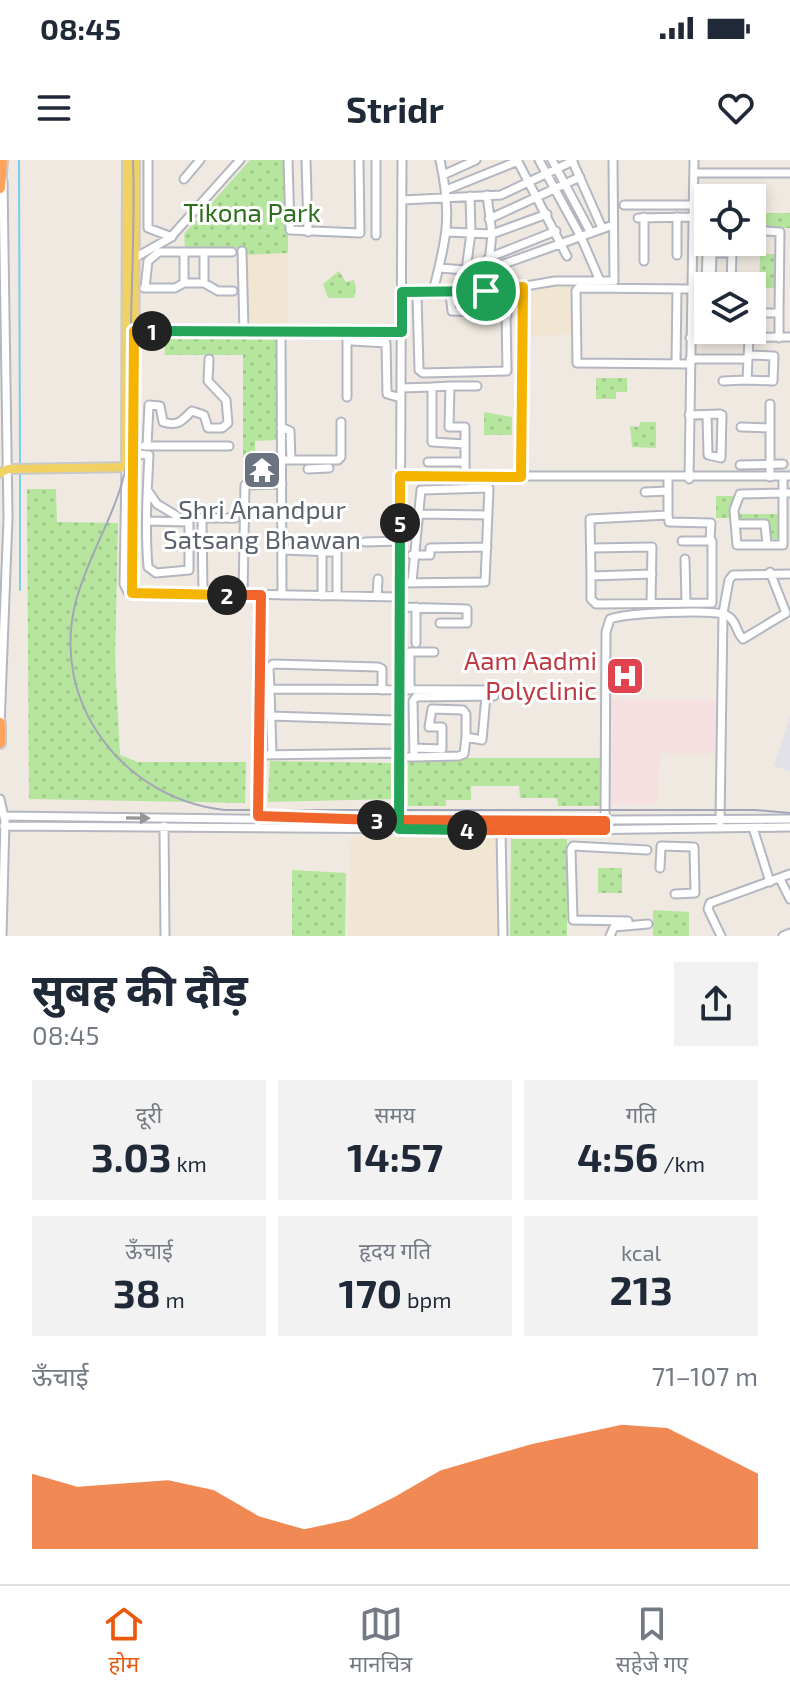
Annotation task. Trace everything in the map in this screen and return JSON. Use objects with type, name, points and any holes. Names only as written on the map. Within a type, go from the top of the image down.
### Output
[{"type":"highway","points":[[0,188],[2,160]]},
{"type":"highway","points":[[0,725],[0,743]]},
{"type":"main road","points":[[127,160],[131,186]]},
{"type":"main road","points":[[130,468],[131,186],[135,160]]},
{"type":"main road","points":[[130,260],[134,288],[130,330],[134,450],[130,468]]},
{"type":"main road","points":[[9,469],[130,468]]},
{"type":"street","points":[[148,160],[148,228],[172,237]]},
{"type":"street","points":[[184,179],[200,160]]},
{"type":"street","points":[[130,260],[172,237],[240,160]]},
{"type":"street","points":[[288,160],[290,230],[360,233],[359,160]]},
{"type":"street","points":[[306,160],[308,232]]},
{"type":"street","points":[[376,160],[376,235]]},
{"type":"street","points":[[399,825],[402,160]]},
{"type":"street","points":[[433,291],[448,232],[447,193],[440,160]]},
{"type":"street","points":[[443,175],[476,160]]},
{"type":"street","points":[[539,160],[581,237],[600,281]]},
{"type":"street","points":[[552,160],[591,233]]},
{"type":"street","points":[[447,193],[501,195],[572,160],[602,228]]},
{"type":"street","points":[[402,294],[486,291],[555,281],[615,279],[613,160]]},
{"type":"street","points":[[689,479],[694,160]]},
{"type":"street","points":[[403,200],[447,193],[517,161],[567,256]]},
{"type":"street","points":[[694,173],[790,173]]},
{"type":"street","points":[[0,725],[9,469],[4,432],[6,203],[2,174]]},
{"type":"street","points":[[489,219],[580,177]]},
{"type":"street","points":[[359,181],[376,181]]},
{"type":"street","points":[[486,291],[492,234],[487,195]]},
{"type":"street","points":[[439,268],[466,270],[471,233],[470,196]]},
{"type":"street","points":[[624,205],[692,205]]},
{"type":"street","points":[[448,232],[492,234],[547,214]]},
{"type":"street","points":[[677,217],[677,255]]},
{"type":"street","points":[[644,261],[641,218],[693,217]]},
{"type":"street","points":[[487,270],[613,225]]},
{"type":"street","points":[[488,258],[556,231]]},
{"type":"street","points":[[766,231],[780,232],[779,338]]},
{"type":"street","points":[[242,251],[244,331]]},
{"type":"street","points":[[145,288],[148,261],[159,252],[232,252]]},
{"type":"street","points":[[184,252],[184,283]]},
{"type":"street","points":[[204,252],[204,283]]},
{"type":"street","points":[[708,256],[708,270]]},
{"type":"street","points":[[708,270],[711,256]]},
{"type":"street","points":[[691,270],[708,270]]},
{"type":"street","points":[[134,288],[175,288],[184,283],[204,283],[218,291],[233,291]]},
{"type":"street","points":[[521,477],[523,287]]},
{"type":"street","points":[[690,289],[578,288],[577,363],[676,364],[773,355],[776,368],[773,381],[723,381]]},
{"type":"street","points":[[676,364],[677,289]]},
{"type":"street","points":[[402,294],[417,294],[450,294],[503,295],[507,316],[507,371],[423,373],[417,364],[417,294]]},
{"type":"street","points":[[450,294],[452,311],[502,311],[507,316]]},
{"type":"street","points":[[766,313],[779,313]]},
{"type":"street","points":[[130,330],[402,332]]},
{"type":"street","points":[[281,331],[281,427],[286,460],[282,484],[282,595]]},
{"type":"street","points":[[347,331],[347,397]]},
{"type":"street","points":[[507,337],[522,336]]},
{"type":"street","points":[[766,338],[790,337]]},
{"type":"street","points":[[352,341],[386,343],[387,394],[401,398]]},
{"type":"street","points":[[747,380],[749,344]]},
{"type":"street","points":[[147,446],[149,405],[160,406],[163,422],[171,424],[180,424],[192,411],[204,415],[208,428],[222,428],[228,423],[226,400],[208,381],[209,359]]},
{"type":"street","points":[[450,386],[449,427],[465,427],[465,476]]},
{"type":"street","points":[[401,388],[477,386]]},
{"type":"street","points":[[432,387],[432,442],[465,444]]},
{"type":"street","points":[[770,404],[770,477]]},
{"type":"street","points":[[689,415],[707,415],[723,417],[721,458],[708,455],[707,415]]},
{"type":"street","points":[[286,460],[341,457],[341,422]]},
{"type":"street","points":[[741,427],[770,428]]},
{"type":"street","points":[[134,450],[147,446],[229,446]]},
{"type":"street","points":[[134,450],[149,455],[147,521],[150,571],[189,570],[189,522],[147,521]]},
{"type":"street","points":[[428,462],[465,462]]},
{"type":"street","points":[[740,465],[783,464]]},
{"type":"street","points":[[130,468],[126,591],[400,597]]},
{"type":"street","points":[[308,469],[329,468]]},
{"type":"street","points":[[400,476],[668,479],[786,476],[786,493],[783,545],[737,545],[734,510],[740,494],[786,493]]},
{"type":"street","points":[[668,479],[669,522],[711,523],[712,603],[596,604],[591,599],[590,519],[668,515]]},
{"type":"street","points":[[243,595],[245,485],[282,484]]},
{"type":"street","points":[[400,583],[485,582],[489,488],[423,489],[412,555],[412,582]]},
{"type":"street","points":[[147,489],[157,504],[177,516]]},
{"type":"street","points":[[645,492],[668,491]]},
{"type":"street","points":[[0,513],[8,518]]},
{"type":"street","points":[[417,514],[488,515]]},
{"type":"street","points":[[203,594],[202,518],[235,518]]},
{"type":"street","points":[[736,524],[765,524],[767,545]]},
{"type":"street","points":[[337,540],[337,596]]},
{"type":"street","points":[[365,542],[400,541]]},
{"type":"street","points":[[682,541],[710,541]]},
{"type":"street","points":[[412,555],[430,555],[430,548],[487,547]]},
{"type":"street","points":[[591,548],[652,547],[651,603]]},
{"type":"street","points":[[282,550],[333,552]]},
{"type":"street","points":[[322,552],[322,596]]},
{"type":"street","points":[[685,559],[686,603]]},
{"type":"street","points":[[720,824],[723,613],[731,576],[770,572],[790,574]]},
{"type":"street","points":[[605,826],[606,632],[610,619],[651,613],[723,613],[733,620],[742,639],[785,615],[785,605],[770,572]]},
{"type":"street","points":[[591,576],[652,574]]},
{"type":"street","points":[[377,597],[378,579]]},
{"type":"street","points":[[258,821],[261,595]]},
{"type":"street","points":[[400,607],[467,609],[467,623],[440,623]]},
{"type":"street","points":[[416,607],[416,643]]},
{"type":"street","points":[[410,690],[410,652],[434,652]]},
{"type":"street","points":[[272,755],[269,668],[273,664],[378,667],[382,669],[382,690]]},
{"type":"street","points":[[260,689],[491,694]]},
{"type":"street","points":[[466,737],[482,740],[485,736],[491,694]]},
{"type":"street","points":[[414,752],[413,701],[416,697],[491,694]]},
{"type":"street","points":[[259,755],[399,755],[414,752],[442,749],[442,727],[429,727],[432,709],[463,710],[466,714],[464,754],[414,752]]},
{"type":"street","points":[[270,716],[393,720]]},
{"type":"street","points":[[0,799],[4,816],[2,936]]},
{"type":"street","points":[[4,816],[163,818],[501,830],[572,830],[605,826],[623,830],[679,830],[720,824],[753,828],[790,827]]},
{"type":"street","points":[[163,818],[165,936]]},
{"type":"street","points":[[399,825],[605,826],[790,819]]},
{"type":"street","points":[[4,826],[164,828],[258,821]]},
{"type":"street","points":[[753,828],[770,882]]},
{"type":"street","points":[[501,830],[503,936]]},
{"type":"street","points":[[572,830],[573,920],[628,921]]},
{"type":"street","points":[[623,830],[623,848]]},
{"type":"street","points":[[679,830],[680,845]]},
{"type":"street","points":[[660,868],[661,846],[680,845],[694,849],[695,891],[693,895],[675,894]]},
{"type":"street","points":[[573,847],[647,850]]},
{"type":"street","points":[[721,936],[708,909],[710,903],[790,874]]},
{"type":"street","points":[[780,879],[790,899]]},
{"type":"street","points":[[608,933],[614,927],[648,924]]},
{"type":"street","points":[[783,936],[790,933]]},
{"type":"shaded area","points":[[288,253],[288,324],[245,323],[246,255]]},
{"type":"shaded area","points":[[574,285],[573,334],[529,336],[530,288]]},
{"type":"shaded area","points":[[612,700],[716,701],[715,753],[660,753],[657,803],[611,803]]},
{"type":"shaded area","points":[[790,717],[790,771],[774,766]]},
{"type":"shaded area","points":[[351,837],[496,838],[497,936],[348,936]]},
{"type":"green space","name":"Tikona Park","points":[[250,160],[288,160],[288,253],[243,255],[242,248],[185,248],[184,234]]},
{"type":"green space","points":[[766,213],[790,213],[790,228],[766,228]]},
{"type":"green space","points":[[777,254],[776,288],[766,288],[766,272],[759,272],[760,256]]},
{"type":"green space","points":[[339,271],[346,282],[354,280],[354,298],[328,298],[323,284]]},
{"type":"green space","points":[[278,333],[279,440],[255,441],[255,480],[243,480],[243,355],[165,355],[164,334]]},
{"type":"green space","points":[[596,378],[627,378],[627,392],[616,392],[616,399],[596,399]]},
{"type":"green space","points":[[484,412],[512,417],[512,435],[484,435]]},
{"type":"green space","points":[[640,422],[656,422],[656,448],[632,447],[630,426],[639,427]]},
{"type":"green space","points":[[27,489],[56,489],[57,522],[118,523],[115,661],[120,755],[138,762],[246,762],[245,803],[29,799]]},
{"type":"green space","points":[[716,496],[738,496],[738,514],[780,514],[780,539],[768,539],[768,525],[740,524],[740,518],[716,518]]},
{"type":"green space","points":[[408,758],[602,758],[602,806],[558,806],[557,798],[520,798],[519,786],[471,786],[471,800],[446,800],[446,806],[408,806]]},
{"type":"green space","points":[[270,761],[393,763],[393,799],[268,802]]},
{"type":"green space","points":[[511,839],[567,839],[567,936],[510,936]]},
{"type":"green space","points":[[598,868],[622,868],[622,893],[598,893]]},
{"type":"green space","points":[[292,870],[346,873],[345,936],[292,936]]},
{"type":"green space","points":[[653,910],[689,912],[689,936],[653,936]]},
{"type":"waterway","points":[[19,160],[20,465]]},
{"type":"waterway","points":[[20,471],[20,590]]},
{"type":"railway","points":[[133,160],[129,446],[121,486],[82,581],[71,639],[74,675],[85,709],[102,740],[126,766],[155,787],[188,802],[225,810],[755,810],[790,813]]},
{"type":"place","name":"Shri Anandpur Satsang Bhawan","points":[[262,470]]},
{"type":"place","name":"Aam Aadmi Polyclinic","points":[[625,676]]},
{"type":"route","points":[[486,291],[402,292],[402,332],[134,331],[132,593],[261,595],[258,816],[399,821],[605,821],[605,830],[399,829],[399,821],[400,691],[400,476],[521,477],[523,287],[486,291]]}]
